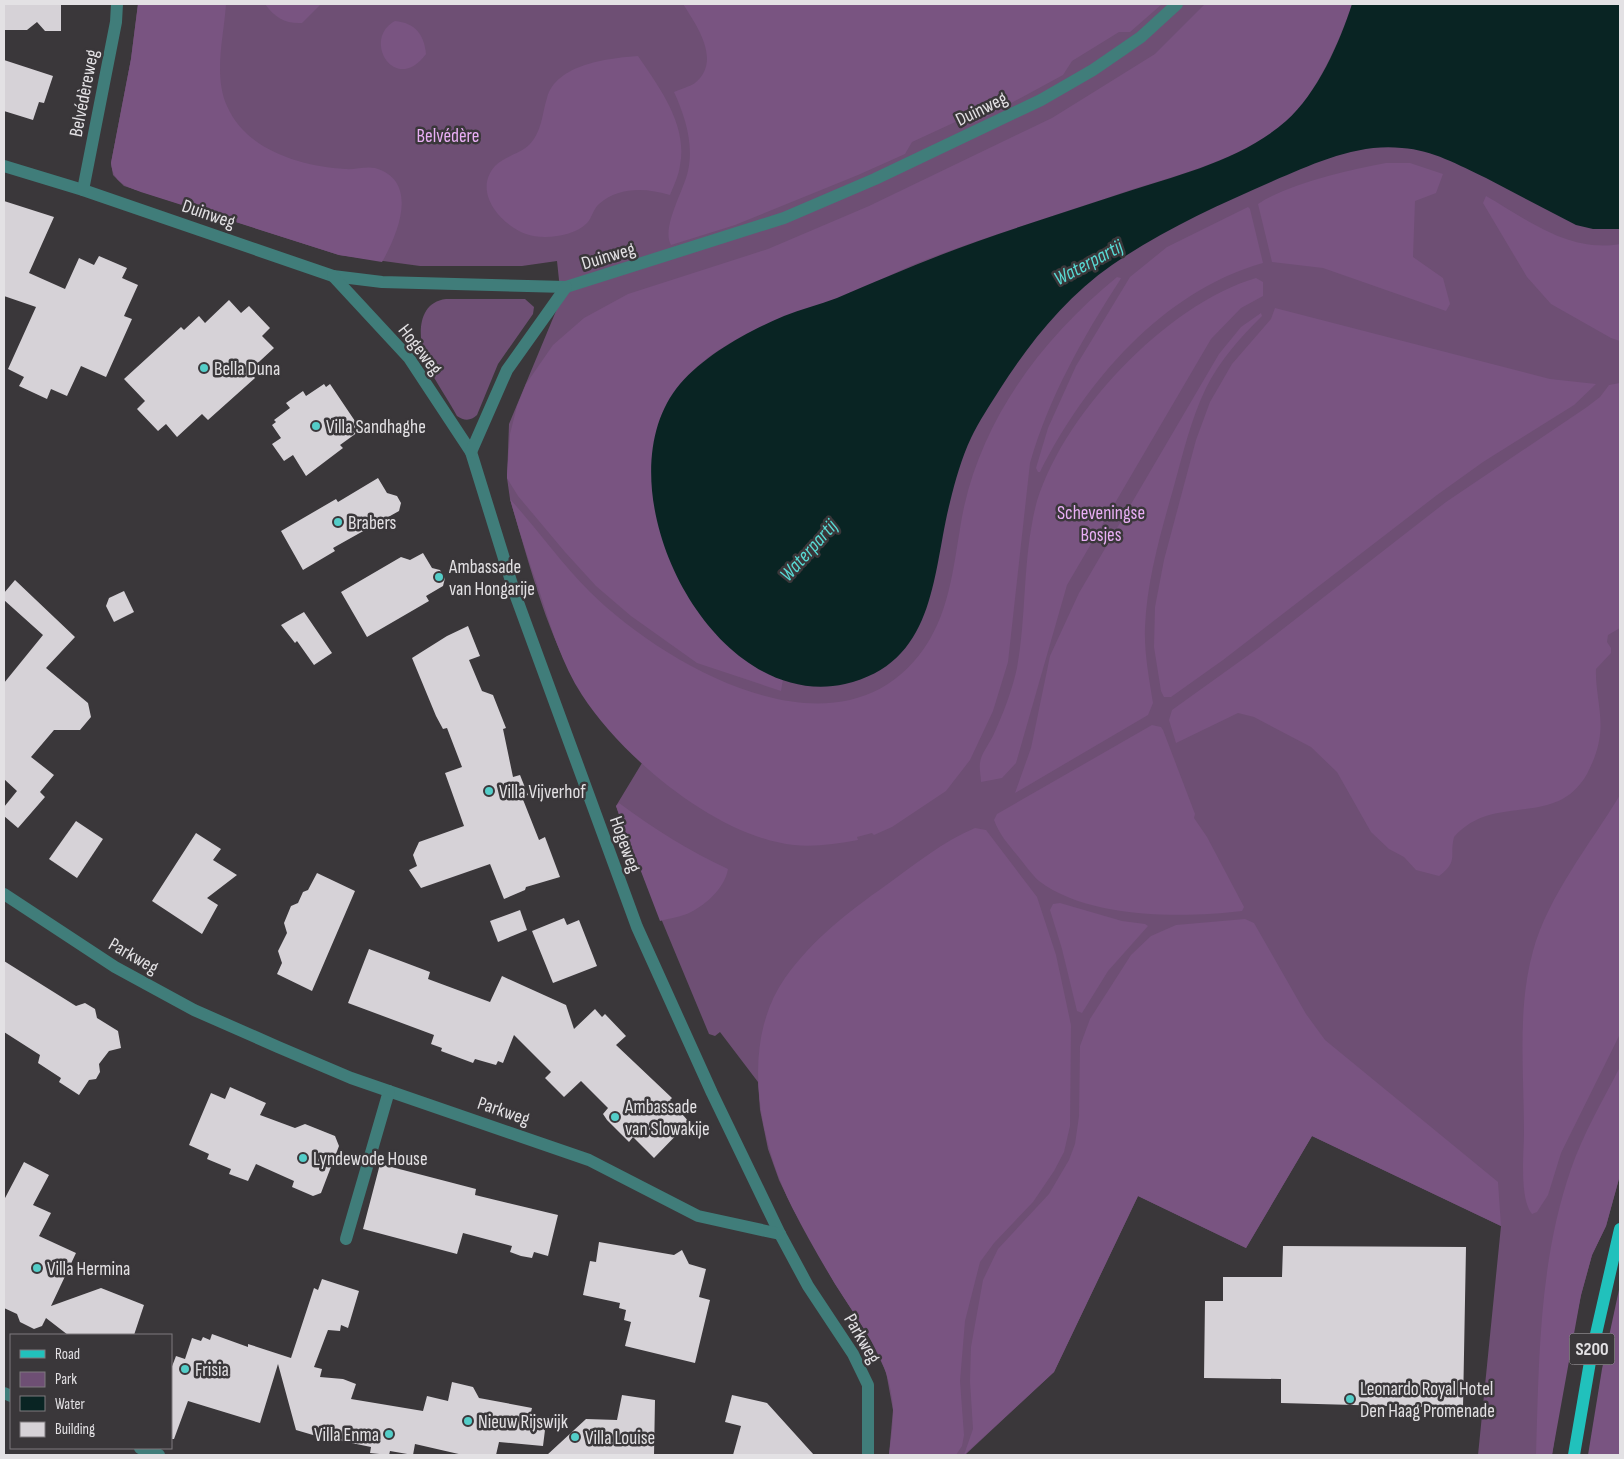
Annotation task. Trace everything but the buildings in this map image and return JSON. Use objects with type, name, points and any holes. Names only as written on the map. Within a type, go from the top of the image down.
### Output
[{"type":"main road","name":"S200","points":[[1574,1455],[1590,1356],[1620,1229]]},
{"type":"street","name":"Belvédèreweg","points":[[83,190],[116,22],[117,4]]},
{"type":"street","name":"Duinweg","points":[[4,166],[83,190],[333,276],[382,282],[566,287],[784,218],[883,175],[1041,100],[1093,70],[1141,37],[1177,4]]},
{"type":"street","name":"Hogeweg","points":[[333,276],[409,358],[471,452],[515,594],[637,927],[712,1093],[780,1234]]},
{"type":"street","points":[[471,452],[506,370],[566,287]]},
{"type":"street","name":"Parkweg","points":[[4,894],[27,912],[115,967],[194,1010],[351,1078],[589,1160],[698,1216],[780,1234],[808,1286],[853,1354],[868,1385],[868,1455]]},
{"type":"street","points":[[346,1239],[388,1091]]},
{"type":"street","points":[[143,1449],[159,1455]]},
{"type":"green space","name":"Scheveningse Bosjes","points":[[138,4],[1620,4],[1620,1175],[1606,1226],[1592,1255],[1581,1295],[1564,1376],[1552,1455],[1478,1455],[1501,1226],[1312,1136],[1246,1248],[1138,1196],[1054,1372],[965,1455],[889,1455],[893,1410],[886,1372],[871,1340],[834,1282],[779,1180],[768,1149],[760,1110],[758,1082],[720,1032],[715,1036],[709,1034],[616,806],[642,763],[595,712],[570,671],[540,599],[510,499],[507,478],[509,424],[561,299],[557,261],[522,266],[420,266],[339,255],[124,186],[113,175],[111,163],[131,59]]},
{"type":"green space","points":[[138,4],[226,4],[220,55],[223,94],[227,106],[236,121],[247,134],[276,153],[310,164],[349,169],[368,167],[375,168],[389,175],[397,184],[401,196],[401,209],[394,237],[382,262],[339,255],[144,193],[118,180],[112,170],[111,163],[131,59]]},
{"type":"green space","points":[[265,4],[321,4],[302,23],[296,23],[281,19]]},
{"type":"green space","points":[[683,4],[1162,4],[1130,32],[1119,32],[1072,61],[1063,75],[976,122],[964,118],[912,142],[905,154],[858,175],[735,225],[671,245],[669,229],[671,219],[686,179],[690,161],[689,140],[685,120],[674,92],[695,83],[703,74],[707,54],[700,33]]},
{"type":"green space","points":[[1205,4],[1352,4],[1326,66],[1308,97],[1288,120],[1252,145],[1213,163],[938,255],[844,296],[770,323],[730,343],[695,368],[680,384],[668,402],[659,423],[654,444],[652,467],[653,491],[657,514],[669,556],[688,595],[713,631],[745,660],[763,671],[783,679],[781,691],[697,663],[631,616],[596,586],[518,496],[507,478],[510,434],[517,406],[526,384],[553,345],[584,318],[628,294],[768,249],[869,206],[1052,118],[1155,54]]},
{"type":"green space","points":[[395,21],[413,27],[421,35],[425,47],[426,54],[414,65],[403,69],[394,67],[386,60],[382,50],[381,40],[385,29]]},
{"type":"green space","points":[[638,56],[655,80],[670,107],[680,135],[679,169],[670,195],[643,190],[624,191],[615,194],[595,208],[589,221],[581,228],[558,236],[533,236],[517,230],[507,223],[492,206],[488,197],[487,186],[489,176],[495,166],[526,147],[534,139],[552,87],[561,77],[585,65],[599,61]]},
{"type":"green space","points":[[1386,163],[1410,163],[1443,174],[1436,193],[1415,201],[1413,257],[1443,278],[1450,304],[1446,311],[1323,268],[1272,262],[1258,204],[1271,196],[1303,184]]},
{"type":"green space","points":[[1486,196],[1533,224],[1566,239],[1583,244],[1601,246],[1620,244],[1620,341],[1611,338],[1551,304],[1527,277],[1483,203]]},
{"type":"green space","points":[[1248,207],[1263,263],[1227,276],[1192,295],[1160,318],[1131,344],[1080,405],[1058,438],[1040,472],[1038,472],[1036,468],[1048,428],[1076,366],[1130,277],[1167,247]]},
{"type":"green space","points":[[1117,277],[1121,278],[1093,323],[1057,391],[1030,463],[1008,662],[993,711],[970,760],[946,791],[892,827],[874,835],[872,833],[857,837],[858,840],[834,844],[794,845],[764,839],[734,827],[704,811],[674,791],[622,744],[582,695],[563,658],[524,546],[510,499],[590,592],[624,622],[665,651],[711,676],[760,695],[809,703],[855,699],[896,678],[930,639],[944,608],[964,507],[974,473],[986,440],[1002,409],[1042,352],[1065,325]]},
{"type":"green space","points":[[1256,278],[1263,282],[1263,296],[1241,308],[1211,339],[1067,585],[1016,763],[1002,778],[981,782],[980,768],[983,753],[1004,711],[1017,668],[1033,518],[1044,482],[1063,445],[1087,408],[1117,373],[1150,341],[1185,313],[1221,292]]},
{"type":"green space","points":[[446,299],[525,299],[534,307],[533,314],[498,364],[477,415],[470,419],[460,418],[435,379],[425,357],[422,346],[421,325],[428,308],[436,302]]},
{"type":"green space","points":[[1275,308],[1550,379],[1596,384],[1574,405],[1483,462],[1437,495],[1223,660],[1171,697],[1164,697],[1161,691],[1154,647],[1155,607],[1164,560],[1196,440],[1210,402],[1232,364],[1271,319]]},
{"type":"green space","points":[[1261,313],[1262,316],[1231,350],[1206,388],[1184,449],[1160,538],[1146,609],[1145,646],[1153,703],[1148,715],[1015,793],[1031,748],[1050,656],[1079,593],[1219,354],[1241,327]]},
{"type":"green space","points":[[1620,383],[1620,628],[1608,635],[1607,642],[1611,648],[1611,653],[1596,669],[1600,714],[1599,741],[1596,754],[1587,774],[1574,791],[1558,801],[1487,816],[1470,823],[1454,837],[1451,862],[1439,876],[1416,870],[1404,857],[1389,849],[1371,832],[1337,772],[1311,747],[1254,717],[1238,713],[1176,743],[1169,720],[1172,710],[1257,649],[1446,502],[1587,407],[1600,397],[1609,385]]},
{"type":"green space","points":[[1152,725],[1161,727],[1163,730],[1195,814],[1194,818],[1207,837],[1244,907],[1242,911],[1165,915],[1110,909],[1084,903],[1060,893],[1039,881],[1007,843],[996,825],[994,820],[997,814]]},
{"type":"green space","points":[[1620,795],[1620,1034],[1561,1153],[1548,1195],[1537,1212],[1532,1214],[1525,1197],[1523,1175],[1522,1041],[1528,973],[1540,930],[1559,890]]},
{"type":"green space","points":[[619,803],[672,839],[728,869],[723,882],[709,900],[687,914],[660,921],[616,806]]},
{"type":"green space","points":[[975,828],[986,830],[1037,897],[1056,955],[1071,1025],[1070,1126],[1064,1152],[1054,1171],[1033,1202],[994,1243],[980,1262],[965,1321],[960,1381],[964,1435],[962,1446],[956,1455],[889,1455],[893,1405],[884,1367],[870,1338],[818,1256],[802,1226],[780,1181],[771,1153],[763,1123],[759,1092],[758,1062],[762,1032],[771,1004],[785,978],[819,939],[858,906],[917,862],[951,840]]},
{"type":"green space","points":[[1060,903],[1122,921],[1148,926],[1108,971],[1082,1013],[1077,1011],[1062,949],[1050,910],[1053,904]]},
{"type":"green space","points":[[1245,919],[1254,923],[1306,1014],[1325,1040],[1498,1182],[1501,1226],[1312,1136],[1246,1248],[1138,1196],[1054,1372],[964,1455],[973,1429],[970,1381],[971,1347],[983,1280],[998,1249],[1049,1194],[1069,1160],[1075,1144],[1079,1116],[1080,1046],[1090,1019],[1131,955],[1151,936],[1176,925]]},
{"type":"green space","points":[[1620,1067],[1620,1175],[1606,1226],[1592,1255],[1581,1295],[1552,1455],[1536,1455],[1540,1347],[1552,1239],[1560,1204],[1581,1143]]},
{"type":"green space","points":[[1620,1285],[1620,1455],[1588,1455],[1602,1369]]},
{"type":"water","name":"Waterpartij","points":[[1352,4],[1620,4],[1620,229],[1593,229],[1576,225],[1455,163],[1413,149],[1385,147],[1352,152],[1336,156],[1273,181],[1170,230],[1112,265],[1079,291],[1036,338],[1000,389],[968,445],[952,494],[933,585],[925,612],[914,636],[898,657],[875,673],[845,684],[795,684],[750,664],[711,628],[680,582],[659,530],[651,477],[657,427],[680,384],[690,373],[728,344],[784,316],[837,298],[976,242],[1209,165],[1250,146],[1269,135],[1286,121],[1308,97],[1334,51]]},
{"type":"place","name":"Bella Duna","points":[[204,368]]},
{"type":"place","name":"Villa Sandhaghe","points":[[316,426]]},
{"type":"place","name":"Brabers","points":[[338,522]]},
{"type":"place","name":"Ambassade van Hongarije","points":[[439,577]]},
{"type":"place","name":"Villa Vijverhof","points":[[489,791]]},
{"type":"place","name":"Ambassade van Slowakije","points":[[615,1117]]},
{"type":"place","name":"Lyndewode House","points":[[303,1158]]},
{"type":"place","name":"Villa Hermina","points":[[37,1268]]},
{"type":"place","name":"Frisia","points":[[185,1369]]},
{"type":"place","name":"Leonardo Royal Hotel Den Haag Promenade","points":[[1350,1399]]},
{"type":"place","name":"Nieuw Rijswijk","points":[[468,1421]]},
{"type":"place","name":"Villa Enma","points":[[389,1434]]},
{"type":"place","name":"Villa Louise","points":[[575,1437]]},
{"type":"park label","name":"Belvédère","points":[[448,135]]}]
